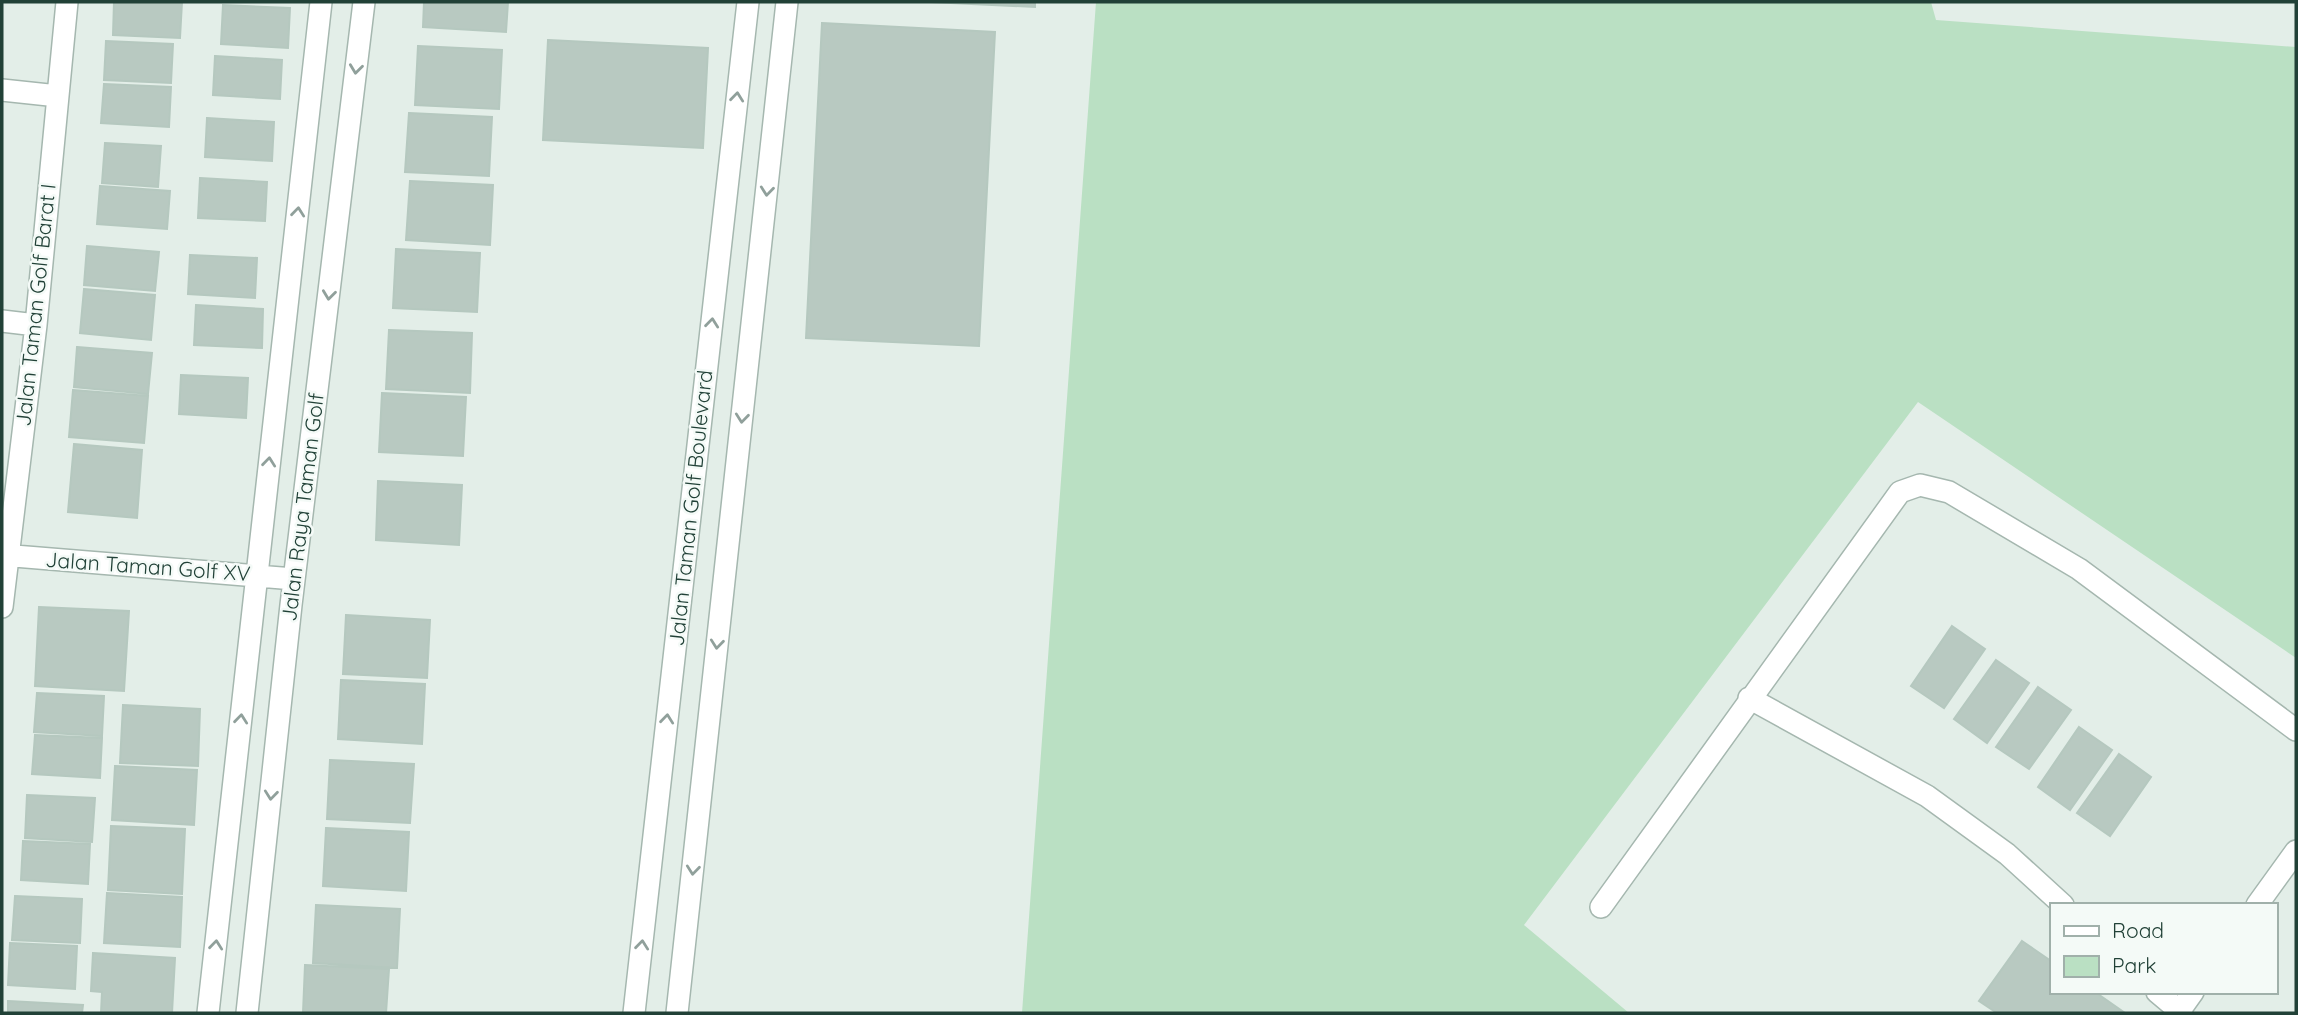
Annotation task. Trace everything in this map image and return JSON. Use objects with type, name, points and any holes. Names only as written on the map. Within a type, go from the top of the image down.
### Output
[{"type":"street","name":"Jalan Taman Golf Barat I","points":[[2,607],[5,556],[36,325],[67,2]]},
{"type":"street","name":"Jalan Raya Taman Golf","points":[[208,1013],[321,2]]},
{"type":"street","name":"Jalan Raya Taman Golf","points":[[247,1013],[294,579],[365,2]]},
{"type":"street","name":"Jalan Taman Golf Boulevard","points":[[634,1013],[748,2]]},
{"type":"street","name":"Jalan Taman Golf Boulevard","points":[[677,1013],[787,2]]},
{"type":"street","points":[[2,90],[58,96]]},
{"type":"street","points":[[2,321],[36,325]]},
{"type":"street","points":[[1601,906],[1900,492],[1920,485],[1948,492],[2079,569],[2296,730]]},
{"type":"street","name":"Jalan Taman Golf XV","points":[[5,556],[294,579]]},
{"type":"street","points":[[1749,698],[1927,796],[2007,853],[2061,903]]},
{"type":"street","points":[[2258,903],[2296,851]]},
{"type":"street","points":[[2159,994],[2179,1013],[2192,994]]},
{"type":"green space","points":[[1096,2],[1931,2],[1936,20],[2296,47],[2296,658],[1918,402],[1524,925],[1629,1013],[1022,1013]]},
{"type":"building","points":[[114,2],[182,2],[180,38],[113,35]]},
{"type":"building","points":[[424,2],[508,2],[506,32],[423,27]]},
{"type":"building","points":[[930,2],[1035,2],[1035,7]]},
{"type":"building","points":[[223,5],[290,8],[288,48],[221,44]]},
{"type":"building","points":[[822,23],[995,32],[979,346],[806,338]]},
{"type":"building","points":[[548,40],[708,48],[703,148],[543,140]]},
{"type":"building","points":[[106,41],[173,44],[171,83],[104,80]]},
{"type":"building","points":[[418,46],[502,50],[499,109],[415,105]]},
{"type":"building","points":[[215,56],[282,60],[280,99],[213,95]]},
{"type":"building","points":[[104,84],[171,87],[169,127],[101,123]]},
{"type":"building","points":[[409,113],[492,117],[489,176],[405,172]]},
{"type":"building","points":[[207,118],[274,122],[272,161],[205,157]]},
{"type":"building","points":[[105,143],[161,146],[158,187],[102,183]]},
{"type":"building","points":[[200,178],[267,182],[265,221],[198,218]]},
{"type":"building","points":[[410,181],[493,185],[490,245],[406,240]]},
{"type":"building","points":[[100,186],[170,191],[167,229],[97,224]]},
{"type":"building","points":[[87,246],[159,252],[155,291],[84,285]]},
{"type":"building","points":[[396,249],[480,253],[477,312],[393,308]]},
{"type":"building","points":[[190,255],[257,258],[255,298],[188,294]]},
{"type":"building","points":[[84,289],[155,295],[151,340],[80,333]]},
{"type":"building","points":[[196,305],[263,309],[262,348],[194,345]]},
{"type":"building","points":[[389,330],[472,333],[470,393],[386,389]]},
{"type":"building","points":[[77,347],[152,353],[148,394],[74,387]]},
{"type":"building","points":[[181,375],[248,378],[246,418],[179,414]]},
{"type":"building","points":[[73,390],[148,396],[144,443],[69,437]]},
{"type":"building","points":[[382,393],[466,397],[463,456],[379,452]]},
{"type":"building","points":[[74,444],[142,450],[137,518],[68,512]]},
{"type":"building","points":[[378,481],[462,485],[459,545],[376,540]]},
{"type":"building","points":[[39,607],[129,611],[124,691],[35,686]]},
{"type":"building","points":[[346,615],[430,620],[427,678],[343,674]]},
{"type":"building","points":[[1952,626],[1985,649],[1944,708],[1911,686]]},
{"type":"building","points":[[1996,660],[2029,683],[1987,743],[1954,719]]},
{"type":"building","points":[[341,680],[425,684],[422,744],[338,739]]},
{"type":"building","points":[[2038,687],[2071,710],[2029,769],[1996,747]]},
{"type":"building","points":[[37,693],[104,696],[102,736],[34,732]]},
{"type":"building","points":[[123,705],[200,709],[198,766],[120,763]]},
{"type":"building","points":[[2079,727],[2112,750],[2070,810],[2038,787]]},
{"type":"building","points":[[35,735],[102,738],[100,778],[32,774]]},
{"type":"building","points":[[2119,754],[2151,777],[2110,836],[2077,813]]},
{"type":"building","points":[[330,760],[414,764],[410,823],[327,819]]},
{"type":"building","points":[[115,766],[197,770],[194,825],[112,820]]},
{"type":"building","points":[[27,795],[95,798],[92,842],[25,838]]},
{"type":"building","points":[[111,826],[185,829],[182,894],[108,890]]},
{"type":"building","points":[[326,828],[409,832],[406,891],[323,886]]},
{"type":"building","points":[[23,841],[90,844],[88,884],[21,880]]},
{"type":"building","points":[[107,893],[182,897],[180,947],[104,943]]},
{"type":"building","points":[[15,896],[82,899],[80,943],[12,940]]},
{"type":"building","points":[[316,905],[400,909],[397,968],[313,963]]},
{"type":"building","points":[[2022,941],[2050,960],[2050,994],[2098,994],[2125,1013],[1997,1013],[1979,1001]]},
{"type":"building","points":[[10,943],[77,946],[75,989],[8,985]]},
{"type":"building","points":[[93,953],[175,958],[172,1013],[101,1013],[102,992],[91,991]]},
{"type":"building","points":[[305,965],[389,969],[386,1013],[303,1013]]},
{"type":"building","points":[[8,1001],[83,1005],[82,1013],[8,1013]]}]
